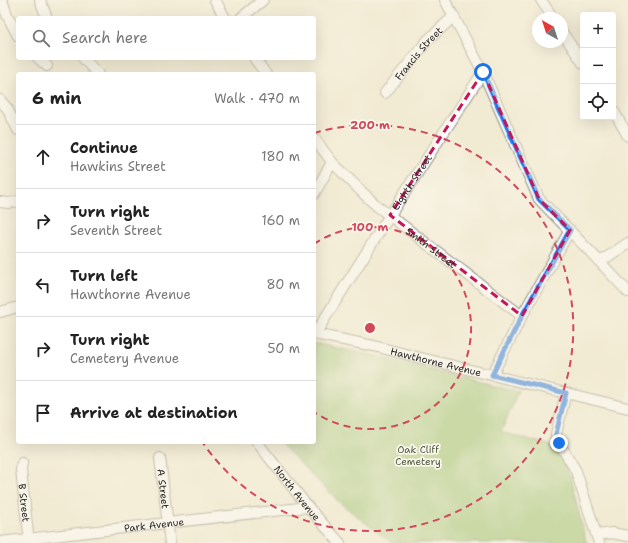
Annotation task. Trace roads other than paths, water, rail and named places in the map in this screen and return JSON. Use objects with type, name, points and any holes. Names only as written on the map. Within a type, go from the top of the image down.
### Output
[{"type":"street","points":[[2,0],[7,15],[16,32]]},
{"type":"street","points":[[40,0],[46,16]]},
{"type":"street","points":[[215,0],[224,16]]},
{"type":"street","points":[[244,16],[264,0]]},
{"type":"street","points":[[445,0],[483,72],[539,199],[628,292]]},
{"type":"street","points":[[540,0],[549,12]]},
{"type":"street","name":"Francis Street","points":[[385,93],[427,41],[454,16]]},
{"type":"street","points":[[568,41],[580,59]]},
{"type":"street","points":[[40,60],[48,66]]},
{"type":"street","points":[[85,60],[96,72]]},
{"type":"street","points":[[256,60],[264,72]]},
{"type":"street","name":"Eighth Street","points":[[316,332],[483,72]]},
{"type":"street","points":[[0,100],[16,126]]},
{"type":"street","points":[[616,115],[628,136]]},
{"type":"street","name":"Smith Street","points":[[316,141],[332,162],[363,193],[390,216],[522,316]]},
{"type":"street","points":[[316,190],[332,162]]},
{"type":"street","points":[[0,202],[9,203],[16,201]]},
{"type":"street","points":[[492,375],[522,316],[570,230]]},
{"type":"street","points":[[600,262],[628,243]]},
{"type":"street","points":[[0,312],[16,307]]},
{"type":"street","name":"Hawthorne Avenue","points":[[316,334],[374,346],[628,408]]},
{"type":"street","points":[[566,393],[557,430],[557,439],[576,471],[598,539],[612,532],[628,536]]},
{"type":"street","name":"North Avenue","points":[[259,444],[308,507],[340,543]]},
{"type":"street","name":"A Street","points":[[160,458],[170,543]]},
{"type":"street","name":"B Street","points":[[22,462],[21,470],[29,541]]},
{"type":"street","name":"Park Avenue","points":[[0,542],[29,541],[168,522],[308,507]]},
{"type":"park label","name":"Oak Cliff Cemetery","points":[[418,454]]}]
